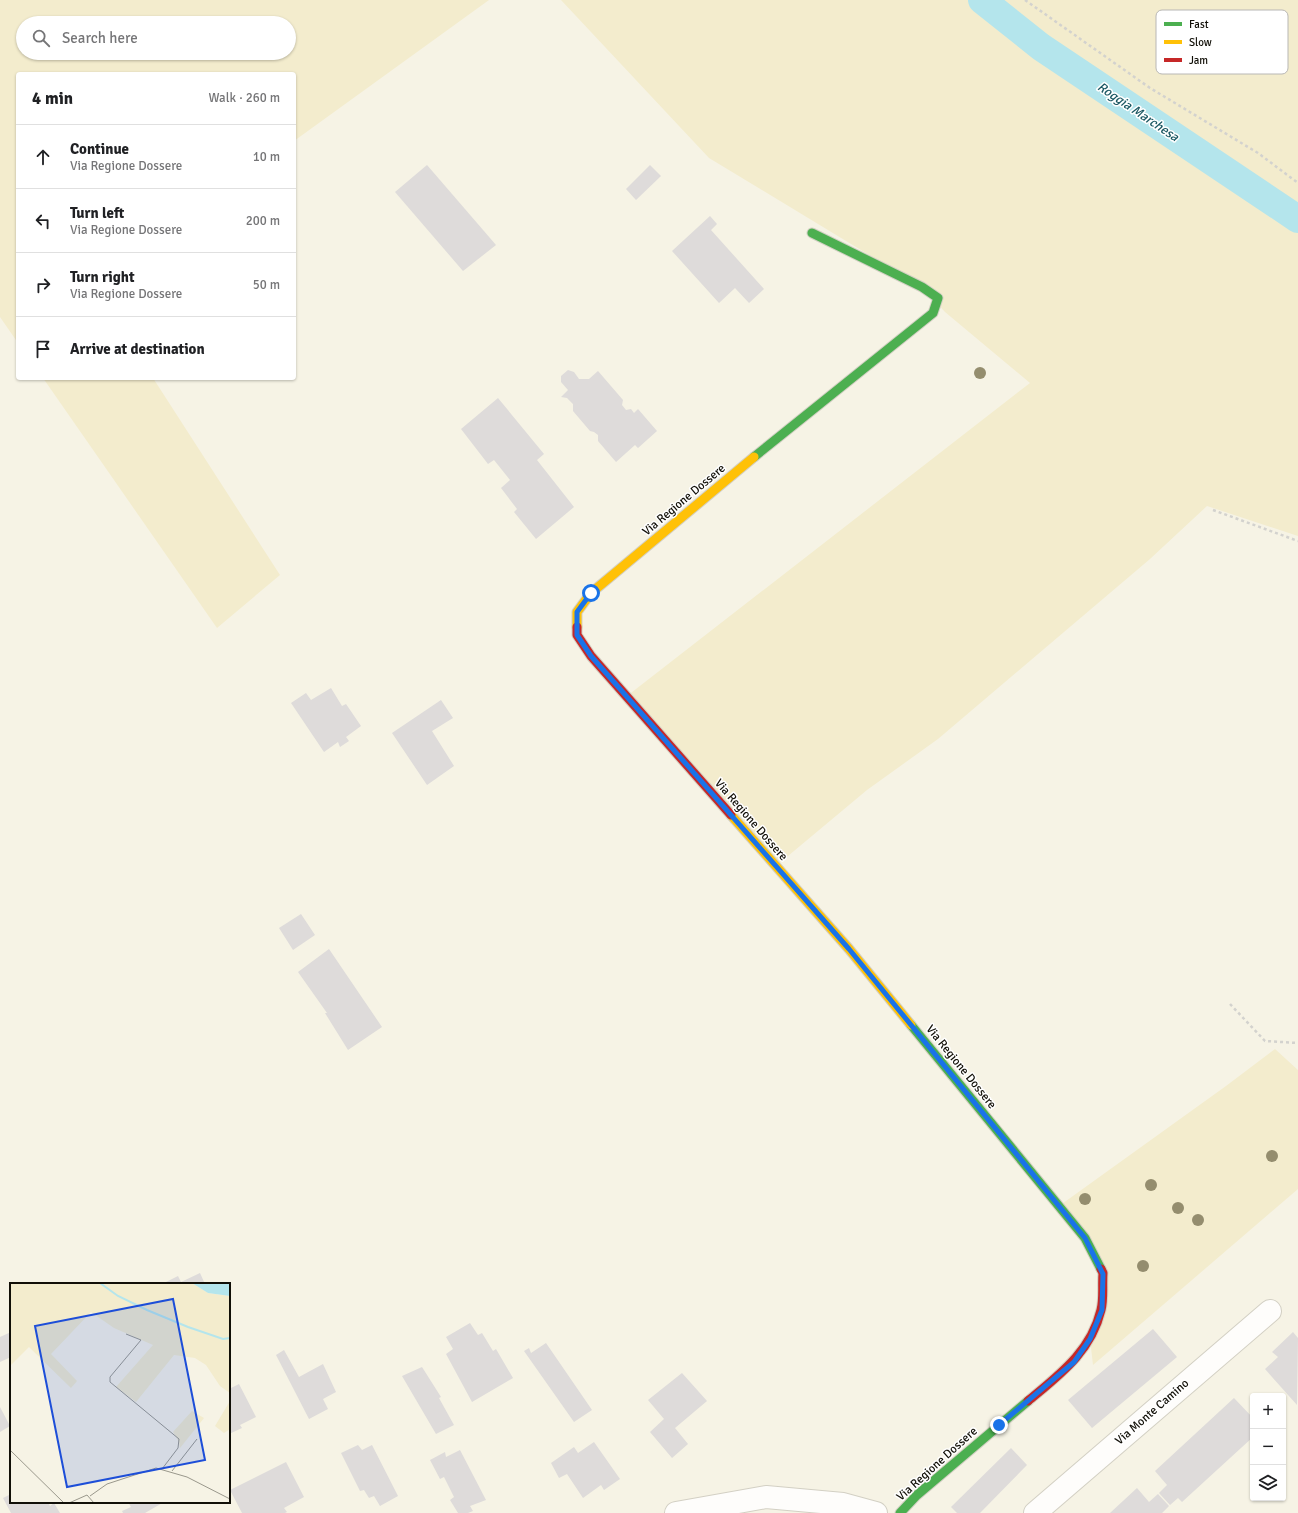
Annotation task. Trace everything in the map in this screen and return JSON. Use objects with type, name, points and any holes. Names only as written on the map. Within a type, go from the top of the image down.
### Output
[{"type":"street","name":"Via Regione Dossere","points":[[812,234],[922,287],[938,298],[933,313],[769,444],[591,593],[577,612],[577,635],[591,656],[849,949],[1085,1238],[1103,1274],[1102,1310],[1090,1339],[1074,1362],[917,1495],[900,1513]]},
{"type":"street","name":"Via Monte Camino","points":[[1035,1513],[1270,1311]]},
{"type":"street","points":[[676,1513],[766,1497],[843,1504],[876,1513]]},
{"type":"path","points":[[1025,0],[1150,88],[1258,152],[1298,183]]},
{"type":"path","points":[[1213,510],[1298,541]]},
{"type":"path","points":[[1230,1004],[1265,1041],[1298,1043]]},
{"type":"shaded area","points":[[0,0],[489,0],[296,140],[296,72],[16,72],[16,340],[0,317]]},
{"type":"shaded area","points":[[561,0],[1298,0],[1298,536],[1207,506],[1150,559],[938,739],[867,790],[776,866],[627,696],[1030,383],[945,312],[922,287],[709,158]]},
{"type":"shaded area","points":[[44,380],[154,380],[280,575],[217,628]]},
{"type":"shaded area","points":[[1275,1049],[1298,1070],[1298,1189],[1093,1365],[1090,1339],[1103,1274],[1059,1206]]},
{"type":"building","points":[[427,165],[496,245],[463,271],[395,192]]},
{"type":"building","points":[[650,165],[661,176],[636,200],[626,189]]},
{"type":"building","points":[[710,216],[717,224],[711,230],[764,289],[749,303],[735,288],[719,303],[672,251]]},
{"type":"building","points":[[568,370],[574,372],[579,379],[589,379],[598,371],[623,400],[622,405],[626,410],[631,409],[634,413],[638,409],[657,431],[638,448],[635,445],[616,462],[598,441],[598,435],[590,431],[573,411],[573,404],[567,398],[561,397],[568,390],[561,382],[561,376]]},
{"type":"building","points":[[498,398],[544,454],[537,460],[574,507],[536,539],[514,512],[517,509],[501,488],[510,480],[494,460],[488,464],[461,429]]},
{"type":"building","points":[[331,688],[342,706],[346,704],[361,726],[346,737],[349,741],[340,747],[338,742],[324,752],[291,703],[306,693],[311,700]]},
{"type":"building","points":[[441,700],[453,718],[432,731],[454,766],[427,785],[392,733]]},
{"type":"building","points":[[301,914],[315,935],[293,950],[279,928]]},
{"type":"building","points":[[329,949],[382,1027],[348,1050],[325,1013],[327,1013],[298,972]]},
{"type":"building","points":[[200,1273],[205,1283],[164,1283],[178,1276],[181,1282]]},
{"type":"building","points":[[470,1323],[478,1335],[482,1333],[493,1351],[496,1349],[513,1378],[472,1402],[446,1354],[453,1349],[446,1337]]},
{"type":"building","points":[[1153,1329],[1177,1357],[1092,1428],[1068,1400]]},
{"type":"building","points":[[10,1332],[10,1357],[0,1362],[0,1337]]},
{"type":"building","points":[[1293,1332],[1298,1338],[1297,1405],[1265,1369],[1278,1357],[1272,1352]]},
{"type":"building","points":[[546,1343],[592,1410],[574,1422],[524,1351],[529,1348],[531,1353]]},
{"type":"building","points":[[284,1350],[299,1377],[323,1364],[336,1392],[323,1399],[328,1409],[309,1419],[276,1355]]},
{"type":"building","points":[[422,1367],[441,1397],[439,1398],[454,1425],[436,1434],[402,1376]]},
{"type":"building","points":[[682,1373],[707,1401],[675,1428],[688,1444],[672,1458],[650,1432],[664,1419],[648,1400]]},
{"type":"building","points":[[239,1384],[256,1417],[240,1425],[242,1428],[230,1434],[230,1388]]},
{"type":"building","points":[[1234,1398],[1250,1415],[1250,1440],[1182,1502],[1178,1498],[1170,1505],[1159,1493],[1167,1485],[1155,1471]]},
{"type":"building","points":[[0,1407],[10,1426],[0,1432]]},
{"type":"building","points":[[594,1442],[620,1479],[604,1490],[601,1485],[583,1498],[567,1474],[559,1478],[551,1463],[574,1447],[578,1453]]},
{"type":"building","points":[[358,1445],[362,1450],[372,1445],[398,1496],[380,1506],[374,1496],[369,1498],[364,1490],[360,1491],[341,1453]]},
{"type":"building","points":[[1011,1448],[1027,1465],[980,1513],[957,1513],[951,1507]]},
{"type":"building","points":[[460,1450],[486,1500],[470,1506],[473,1511],[468,1513],[458,1513],[450,1500],[454,1497],[444,1477],[440,1479],[430,1460],[445,1452],[446,1457]]},
{"type":"building","points":[[286,1462],[304,1497],[284,1508],[287,1512],[285,1513],[242,1513],[230,1490]]},
{"type":"building","points":[[1137,1488],[1149,1502],[1158,1494],[1169,1506],[1162,1513],[1110,1513]]},
{"type":"building","points":[[10,1494],[10,1503],[48,1503],[50,1506],[54,1503],[60,1513],[11,1513],[3,1498]]},
{"type":"building","points":[[129,1503],[162,1503],[145,1513],[123,1513],[122,1511],[131,1507]]},
{"type":"waterway","name":"Roggia Marchesa","points":[[982,0],[1041,47],[1298,219]]},
{"type":"traffic: fast","points":[[754,457],[933,313],[938,298],[922,287],[812,233]]},
{"type":"traffic: fast","points":[[911,1025],[1085,1238],[1101,1269]]},
{"type":"traffic: fast","points":[[900,1513],[917,1495],[1028,1401]]},
{"type":"traffic: slow","points":[[577,627],[577,612],[591,593],[754,457]]},
{"type":"traffic: slow","points":[[731,815],[849,949],[911,1025]]},
{"type":"traffic: jam","points":[[577,627],[577,635],[591,656],[731,815]]},
{"type":"traffic: jam","points":[[1028,1401],[1072,1362],[1090,1338],[1102,1306],[1103,1273],[1101,1269]]},
{"type":"route","points":[[591,593],[577,612],[577,635],[591,656],[849,949],[1085,1238],[1103,1274],[1102,1310],[1090,1339],[1074,1362],[999,1425]]}]
